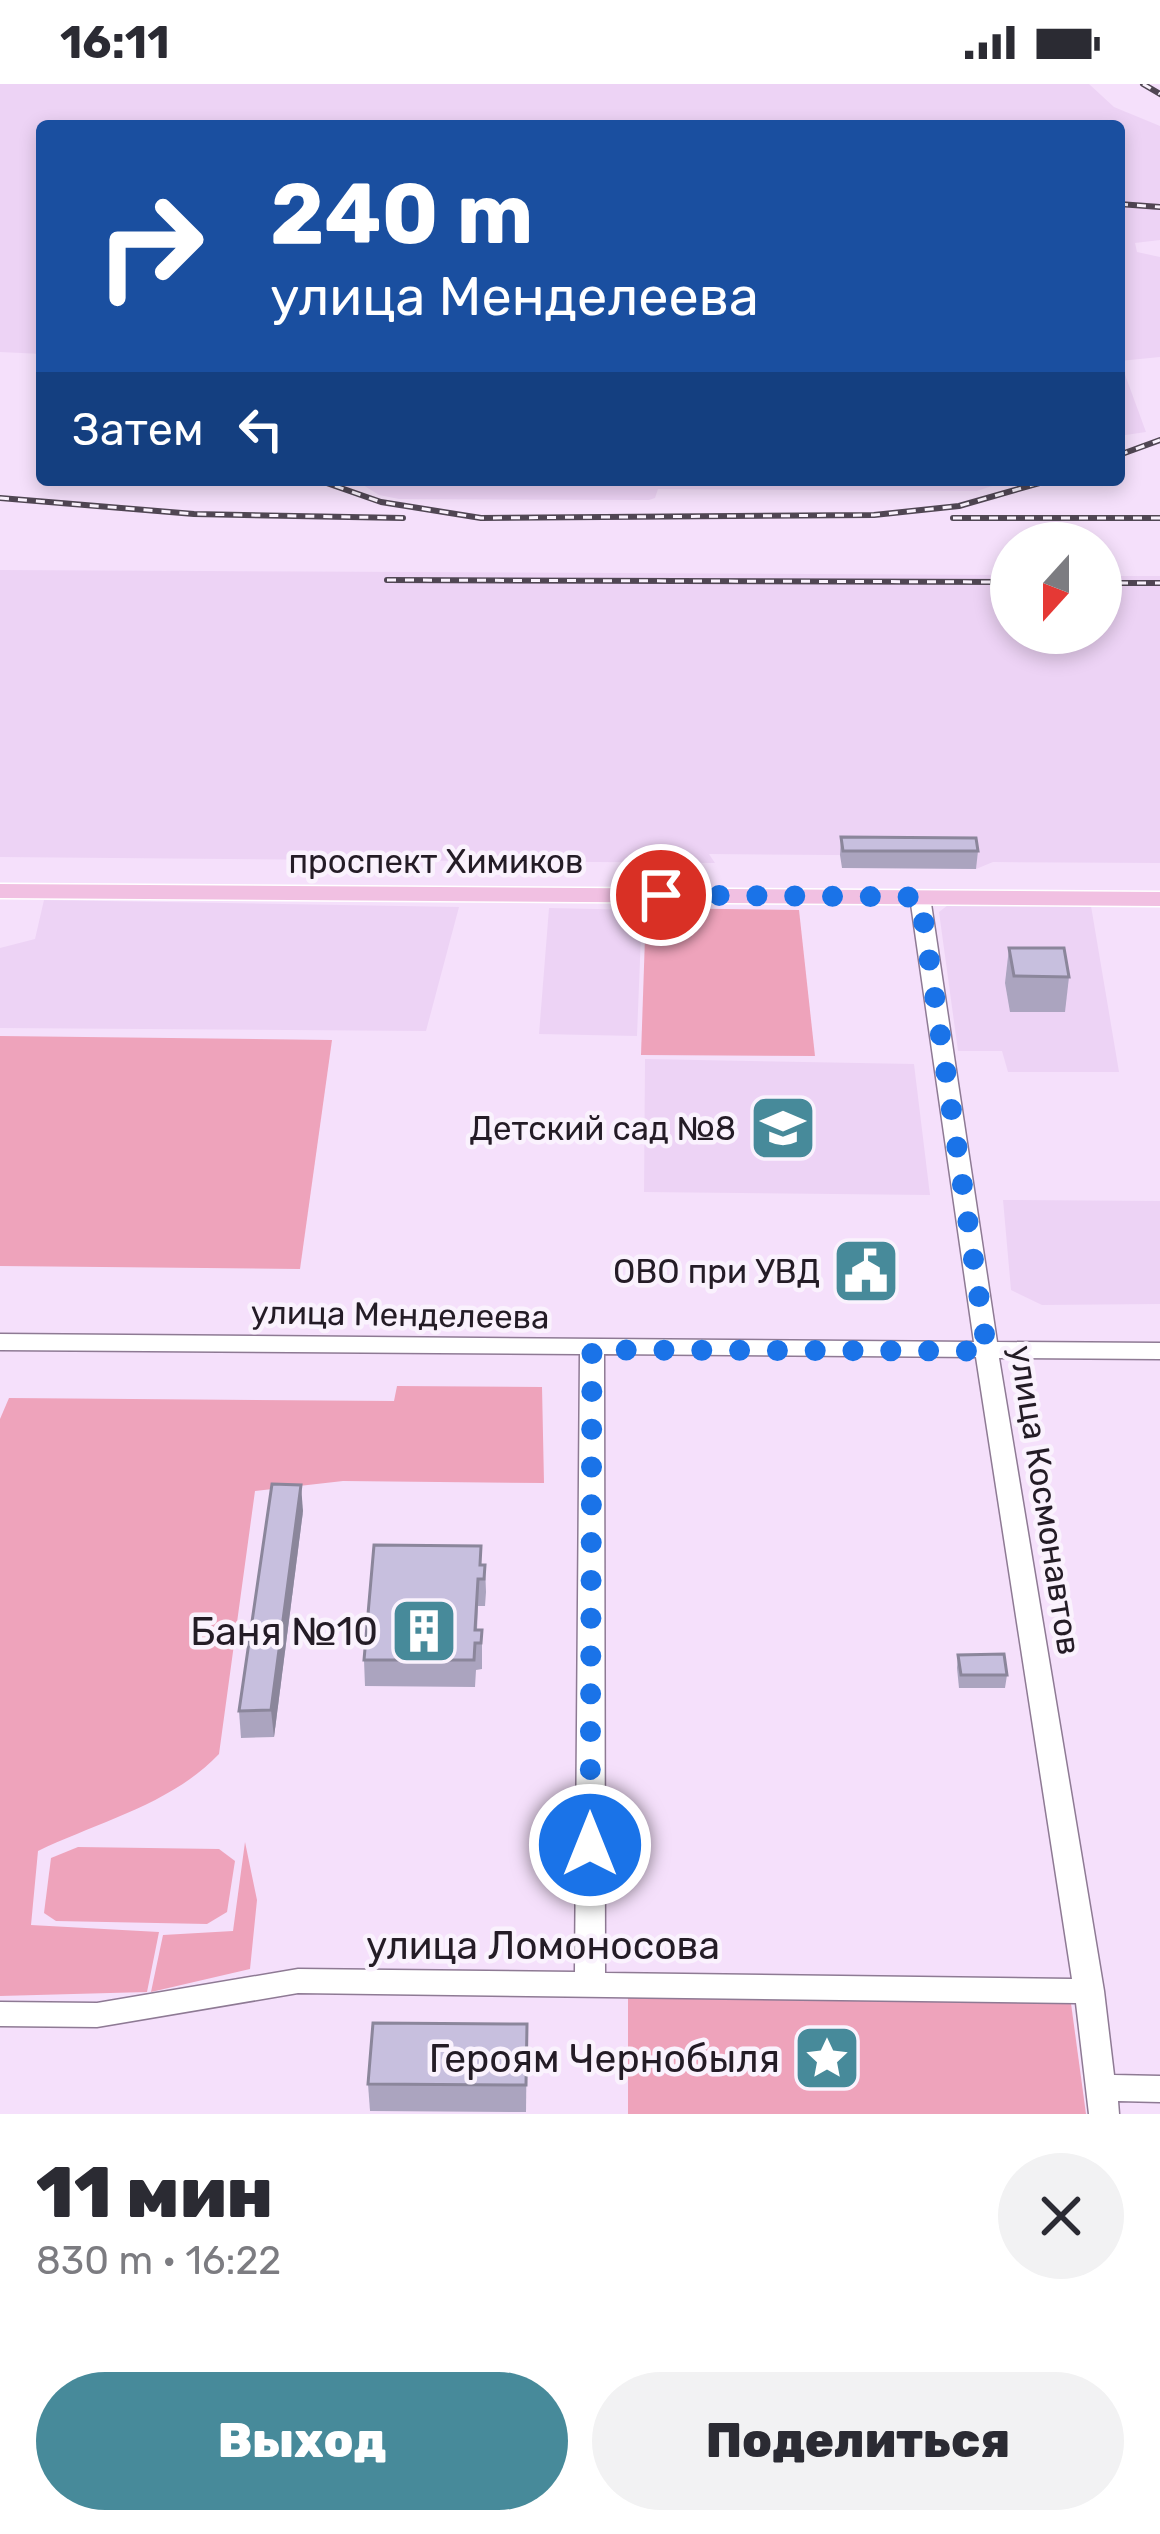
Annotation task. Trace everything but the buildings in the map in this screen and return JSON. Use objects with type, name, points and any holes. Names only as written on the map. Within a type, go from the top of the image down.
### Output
[{"type":"main road","name":"проспект Химиков","points":[[0,891],[1160,898]]},
{"type":"street","name":"улица Космонавтов","points":[[920,897],[1103,2101]]},
{"type":"street","name":"улица Менделеева","points":[[0,1342],[1160,1352]]},
{"type":"street","points":[[590,1983],[592,1350]]},
{"type":"street","name":"улица Ломоносова","points":[[0,2014],[97,2015],[298,1981],[1089,1991]]},
{"type":"street","points":[[1103,2101],[1160,2089]]},
{"type":"shaded area","points":[[0,84],[1089,84],[1114,107],[1160,126],[1160,240],[1135,243],[1137,252],[1160,257],[1160,357],[1125,360],[1125,120],[36,120],[36,354],[0,352]]},
{"type":"shaded area","points":[[1125,375],[1146,432],[1125,435]]},
{"type":"shaded area","points":[[365,486],[992,486],[977,491],[658,489],[649,500],[399,499]]},
{"type":"shaded area","points":[[0,570],[990,575],[990,654],[1122,654],[1122,576],[1160,576],[1160,863],[993,862],[976,869],[974,856],[709,854],[715,863],[0,857]]},
{"type":"shaded area","points":[[44,900],[459,907],[426,1031],[0,1028],[0,948],[35,939]]},
{"type":"shaded area","points":[[948,905],[1091,906],[1119,1072],[1008,1072],[1002,1051],[958,1051],[939,912]]},
{"type":"shaded area","points":[[549,908],[642,910],[637,1036],[539,1034]]},
{"type":"shaded area","points":[[646,908],[799,910],[815,1056],[641,1055]]},
{"type":"shaded area","points":[[0,1036],[332,1040],[300,1269],[0,1266]]},
{"type":"shaded area","name":"Детский сад №8","points":[[645,1059],[914,1064],[930,1195],[644,1192]]},
{"type":"shaded area","points":[[1003,1200],[1160,1201],[1160,1304],[1042,1305],[1011,1290]]},
{"type":"shaded area","points":[[397,1386],[542,1387],[544,1483],[343,1481],[255,1491],[219,1754],[157,1799],[38,1851],[31,1925],[159,1932],[147,1992],[0,1996],[0,1419],[9,1398],[394,1401]]},
{"type":"shaded area","points":[[245,1842],[257,1900],[250,1969],[151,1992],[163,1935],[233,1931]]},
{"type":"shaded area","points":[[78,1847],[219,1849],[235,1861],[227,1912],[207,1924],[56,1921],[44,1913],[51,1858]]},
{"type":"shaded area","points":[[628,1991],[1070,1996],[1086,2114],[628,2114]]},
{"type":"railway","points":[[1143,84],[1160,94]]},
{"type":"railway","points":[[1125,204],[1160,207]]},
{"type":"railway","points":[[1125,453],[1160,440]]},
{"type":"railway","points":[[335,486],[381,502],[481,518],[874,515],[959,506],[1029,486]]},
{"type":"railway","points":[[0,498],[194,514],[403,518]]},
{"type":"railway","points":[[953,518],[1160,518]]},
{"type":"railway","points":[[387,580],[990,582]]},
{"type":"railway","points":[[1122,583],[1160,583]]},
{"type":"place","name":"Детский сад №8","points":[[783,1128]]},
{"type":"place","name":"ОВО при УВД","points":[[866,1271]]},
{"type":"place","name":"Баня №10","points":[[424,1631]]},
{"type":"place","name":"Героям Чернобыля","points":[[827,2058]]},
{"type":"route","points":[[590,1845],[592,1350],[987,1351],[920,897],[661,895]]}]
